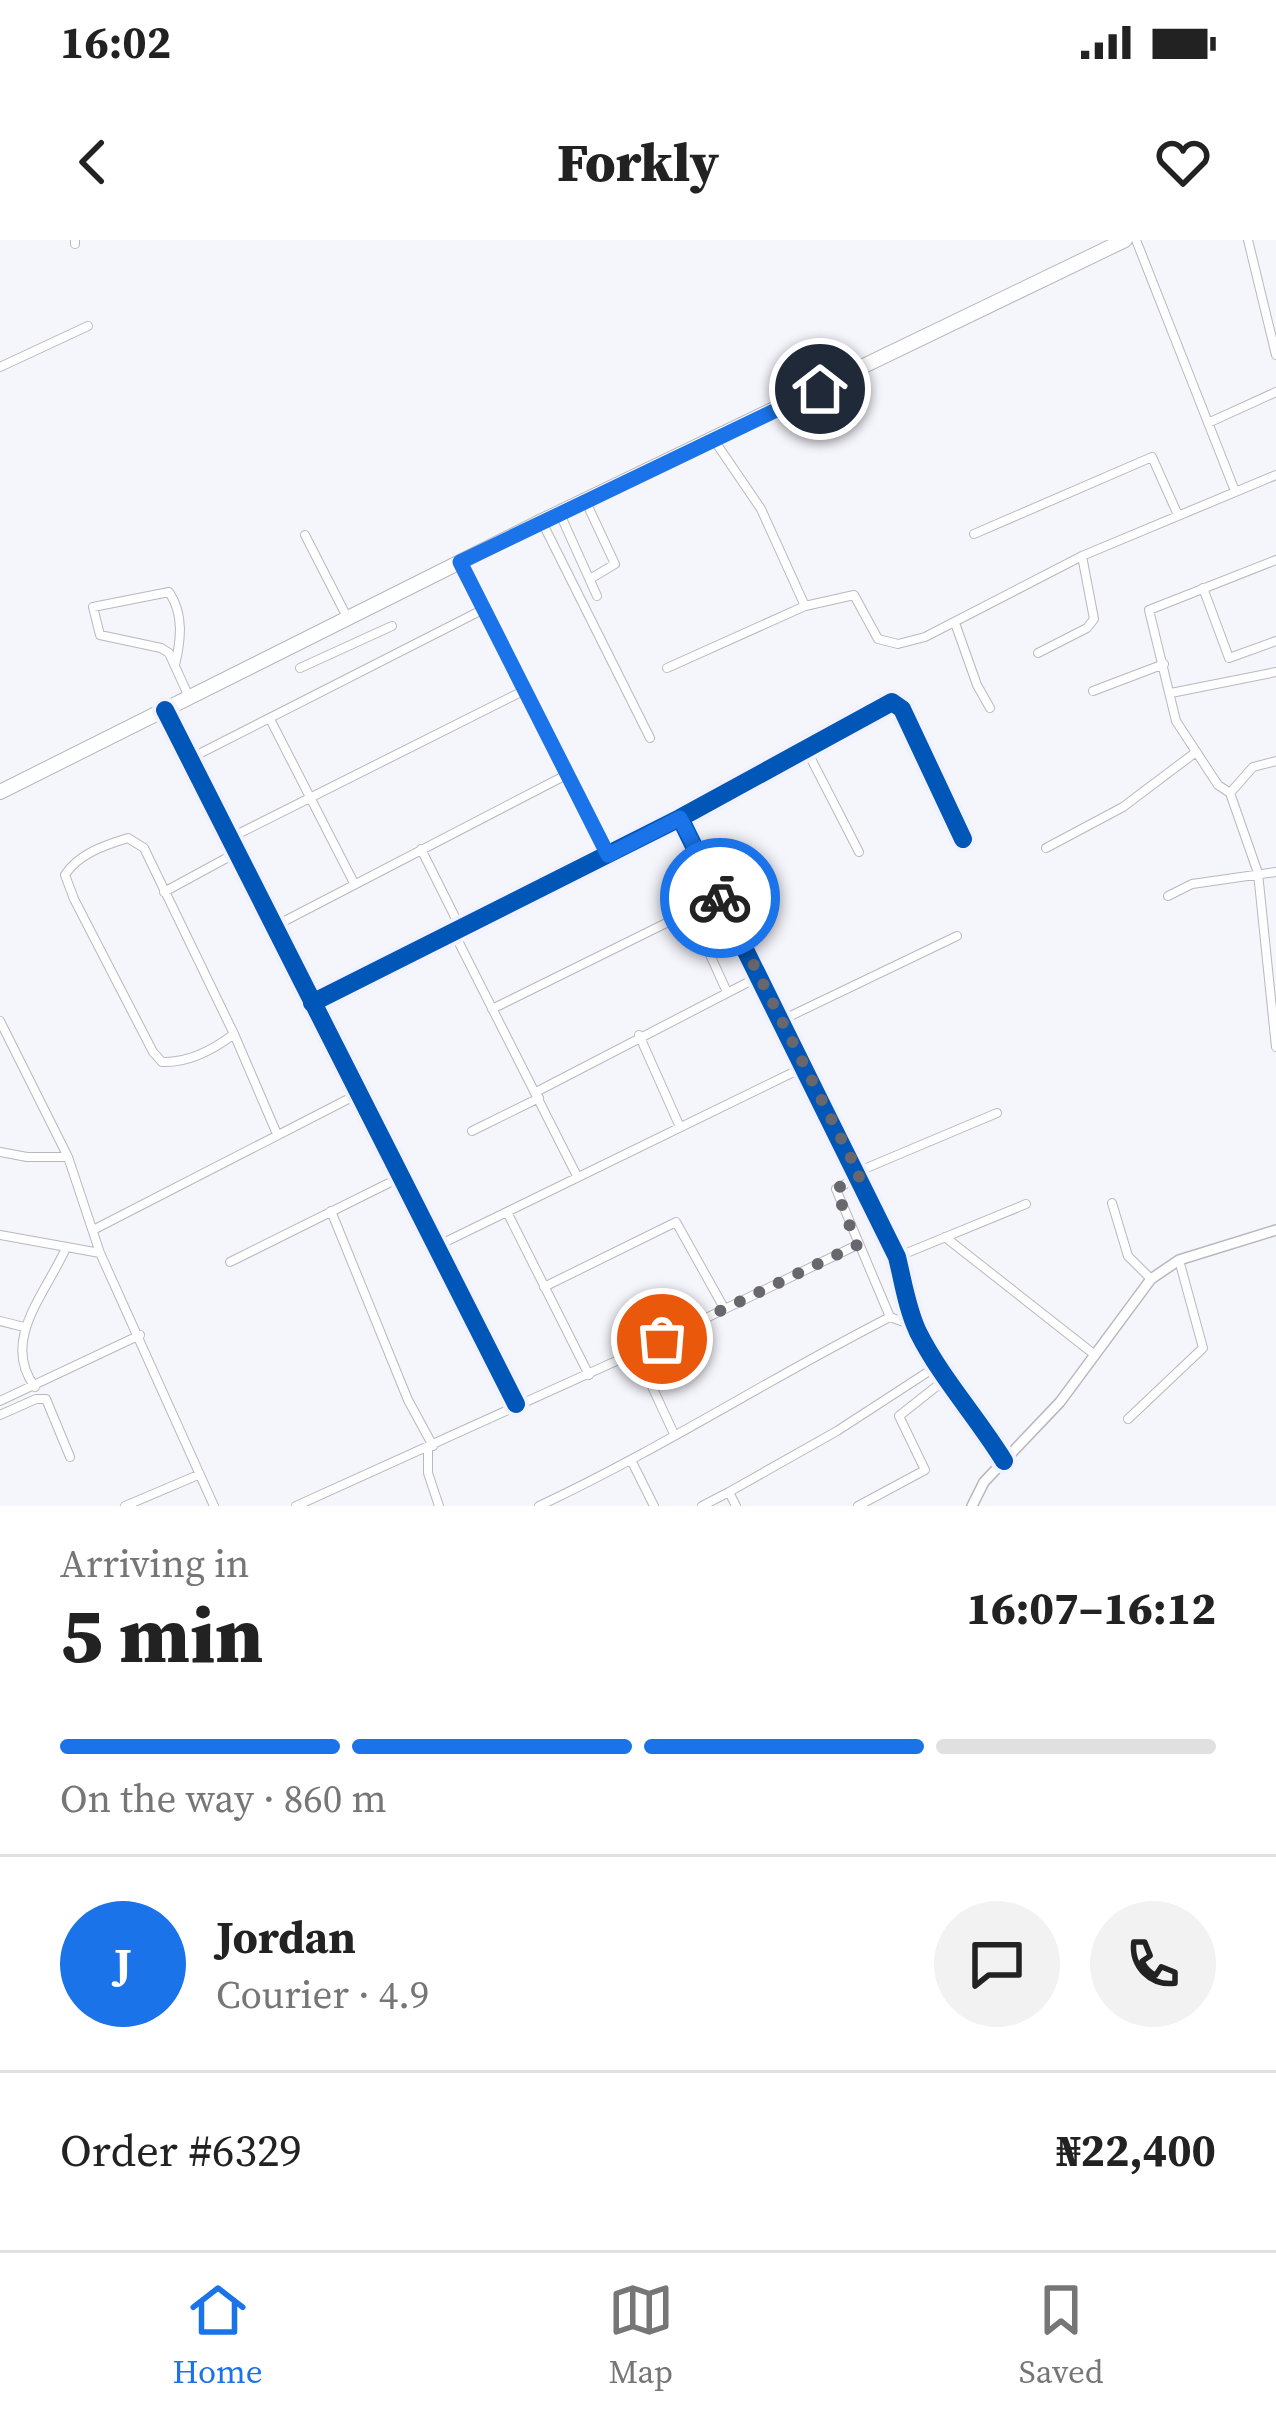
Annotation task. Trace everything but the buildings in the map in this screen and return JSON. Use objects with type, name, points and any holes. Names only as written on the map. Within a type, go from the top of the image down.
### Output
[{"type":"highway","points":[[0,792],[542,521],[1125,240]]},
{"type":"street","points":[[1136,240],[1235,491]]},
{"type":"street","points":[[1248,240],[1276,355]]},
{"type":"street","points":[[0,367],[88,326]]},
{"type":"street","points":[[1208,422],[1276,392]]},
{"type":"street","points":[[714,440],[761,509],[805,606]]},
{"type":"street","points":[[974,534],[1151,457],[1178,515]]},
{"type":"street","points":[[667,668],[805,606],[854,596],[862,605],[872,636],[886,643],[925,637],[1082,556],[1276,475]]},
{"type":"street","points":[[585,500],[614,564],[590,579]]},
{"type":"street","points":[[559,513],[597,596]]},
{"type":"street","points":[[542,521],[650,738]]},
{"type":"street","points":[[305,535],[348,618]]},
{"type":"street","points":[[1038,653],[1087,628],[1094,619],[1082,556]]},
{"type":"street","points":[[1276,560],[1149,610],[1175,721],[1218,785],[1230,793],[1258,873],[1276,1047]]},
{"type":"street","points":[[460,562],[608,855]]},
{"type":"street","points":[[1203,589],[1229,658],[1276,641]]},
{"type":"street","points":[[175,665],[182,632],[169,592],[92,607],[100,635],[169,653],[189,697]]},
{"type":"street","points":[[189,759],[482,610]]},
{"type":"street","points":[[955,623],[990,708]]},
{"type":"street","points":[[300,668],[392,626]]},
{"type":"street","points":[[320,632],[330,652]]},
{"type":"street","points":[[1094,692],[1164,664]]},
{"type":"street","points":[[1172,693],[1276,672]]},
{"type":"street","points":[[228,838],[523,691]]},
{"type":"street","points":[[311,1003],[680,818],[896,702],[963,838]]},
{"type":"street","points":[[165,710],[516,1404]]},
{"type":"street","points":[[271,721],[354,883]]},
{"type":"street","points":[[806,749],[859,852]]},
{"type":"street","points":[[1046,848],[1123,807],[1196,752]]},
{"type":"street","points":[[1230,793],[1253,767],[1276,761]]},
{"type":"street","points":[[273,927],[568,774]]},
{"type":"street","points":[[680,818],[859,1174],[897,1257],[915,1326],[937,1366],[1004,1461]]},
{"type":"street","points":[[234,1034],[204,1053],[162,1062],[65,875],[68,869],[102,846],[134,839],[144,848],[234,1034],[277,1135]]},
{"type":"street","points":[[421,849],[492,1009],[577,1176]]},
{"type":"street","points":[[164,892],[234,854]]},
{"type":"street","points":[[1168,896],[1192,884],[1276,872]]},
{"type":"street","points":[[492,1009],[719,897]]},
{"type":"street","points":[[691,913],[727,992]]},
{"type":"street","points":[[782,1019],[957,936]]},
{"type":"street","points":[[472,1130],[639,1035],[760,976]]},
{"type":"street","points":[[0,1021],[68,1156],[100,1253],[214,1506]]},
{"type":"street","points":[[639,1035],[680,1126]]},
{"type":"street","points":[[437,1246],[804,1067]]},
{"type":"street","points":[[95,1229],[358,1094]]},
{"type":"street","points":[[915,1326],[890,1317],[836,1189],[859,1174],[997,1113]]},
{"type":"street","points":[[0,1152],[68,1156]]},
{"type":"street","points":[[230,1262],[401,1177]]},
{"type":"street","points":[[1112,1203],[1128,1256],[1151,1279]]},
{"type":"street","points":[[897,1257],[1026,1204]]},
{"type":"street","points":[[331,1211],[431,1448],[428,1473],[439,1506]]},
{"type":"street","points":[[507,1212],[590,1375]]},
{"type":"street","points":[[544,1287],[676,1222],[724,1308]]},
{"type":"street","points":[[971,1506],[984,1482],[1060,1402],[1151,1279],[1179,1260],[1276,1230]]},
{"type":"street","points":[[0,1235],[100,1253]]},
{"type":"street","points":[[946,1237],[1095,1355]]},
{"type":"street","points":[[296,1506],[431,1448],[516,1404],[590,1375],[857,1245]]},
{"type":"street","points":[[35,1387],[20,1363],[24,1327],[66,1248]]},
{"type":"street","points":[[1128,1419],[1203,1348],[1179,1260]]},
{"type":"street","points":[[539,1506],[890,1317]]},
{"type":"street","points":[[0,1321],[24,1327]]},
{"type":"street","points":[[0,1401],[140,1335]]},
{"type":"street","points":[[636,1352],[674,1434]]},
{"type":"street","points":[[702,1506],[837,1431],[937,1366]]},
{"type":"street","points":[[858,1506],[925,1470],[899,1416],[946,1378]]},
{"type":"street","points":[[0,1415],[46,1399],[70,1457]]},
{"type":"street","points":[[631,1460],[654,1506]]},
{"type":"street","points":[[125,1506],[198,1474]]},
{"type":"street","points":[[571,1491],[579,1506]]},
{"type":"street","points":[[728,1492],[736,1506]]},
{"type":"cycle path","points":[[312,1003],[680,818],[892,702],[902,709],[963,839]]},
{"type":"cycle path","points":[[165,710],[516,1404]]},
{"type":"cycle path","points":[[680,818],[897,1257],[918,1332],[1004,1461]]},
{"type":"way so far","points":[[662,1339],[857,1245],[836,1189],[860,1176],[720,898]]},
{"type":"route","points":[[720,898],[680,818],[608,855],[460,562],[820,389]]}]
